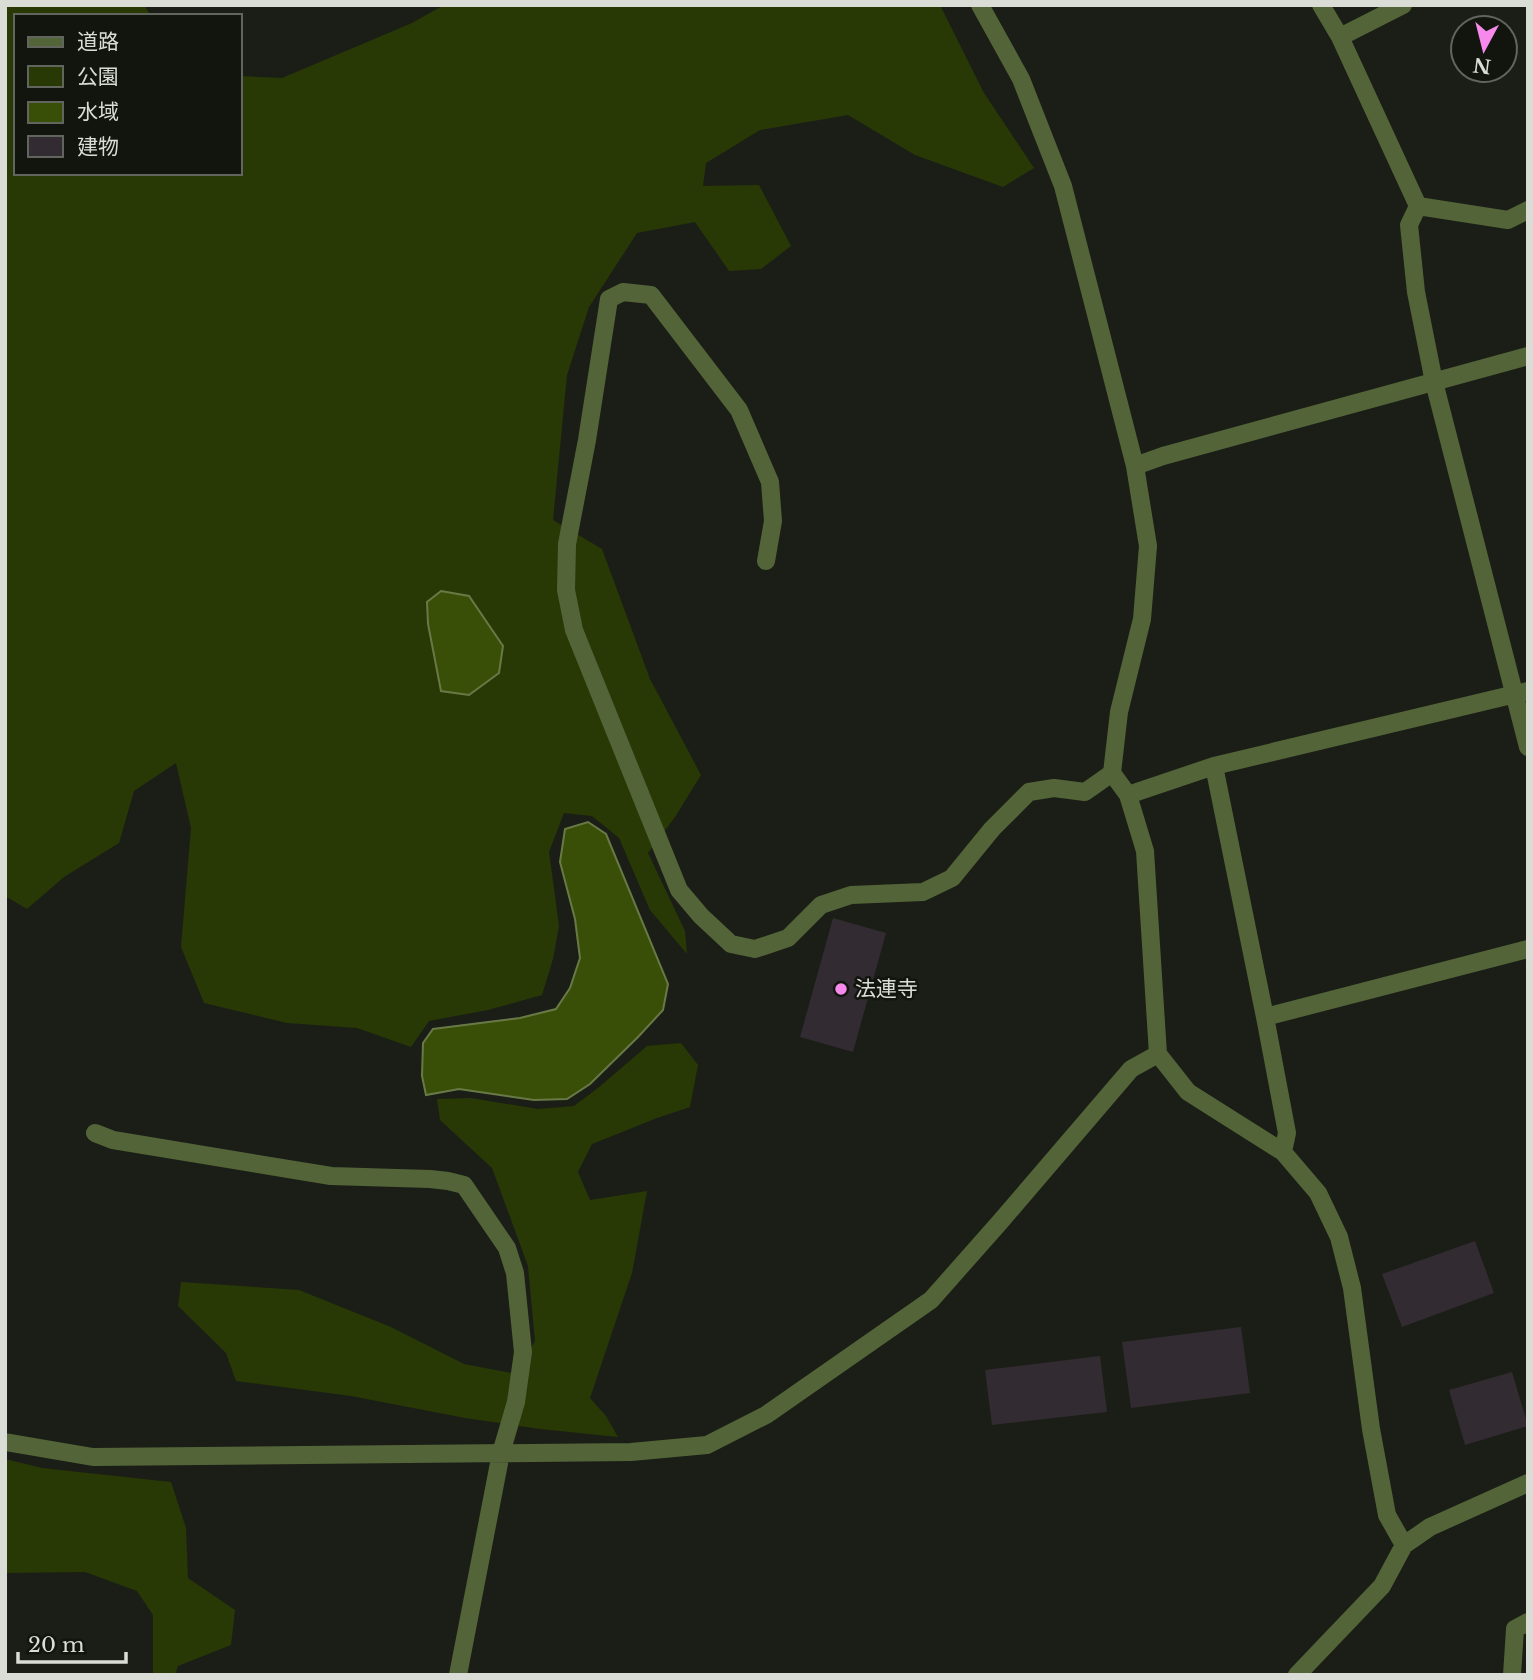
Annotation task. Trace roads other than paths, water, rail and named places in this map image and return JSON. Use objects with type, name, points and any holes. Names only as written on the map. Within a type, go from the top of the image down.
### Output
[{"type":"street","points":[[980,5],[1021,79],[1063,186],[1135,466],[1148,546],[1142,620],[1119,712],[1112,773],[1128,795],[1145,851],[1158,1054],[1188,1092],[1283,1152],[1318,1193],[1339,1237],[1352,1288],[1371,1429],[1387,1515],[1404,1545]]},
{"type":"street","points":[[1321,5],[1340,37],[1418,206]]},
{"type":"street","points":[[1340,37],[1403,5]]},
{"type":"street","points":[[1418,206],[1508,220],[1528,210]]},
{"type":"street","points":[[1418,206],[1409,225],[1416,292],[1434,382],[1521,693],[1528,747]]},
{"type":"street","points":[[766,561],[773,521],[770,482],[739,410],[650,295],[623,292],[609,299],[587,440],[567,544],[566,590],[574,630],[679,890],[701,916],[732,944],[755,949],[788,938],[821,905],[850,895],[923,892],[953,878],[992,829],[1030,792],[1054,788],[1085,792],[1112,773]]},
{"type":"street","points":[[1135,466],[1528,356]]},
{"type":"street","points":[[1128,795],[1214,766],[1521,693]]},
{"type":"street","points":[[1214,766],[1287,1133],[1283,1152]]},
{"type":"street","points":[[1265,1017],[1528,949]]},
{"type":"street","points":[[5,1442],[93,1457],[631,1452],[707,1445],[766,1415],[931,1300],[1131,1069],[1158,1054]]},
{"type":"street","points":[[96,1133],[113,1140],[331,1176],[430,1179],[464,1185],[507,1248],[515,1273],[523,1352],[516,1402],[501,1453],[457,1675]]},
{"type":"street","points":[[1297,1675],[1381,1586],[1404,1545],[1430,1527],[1528,1483]]},
{"type":"street","points":[[1512,1675],[1515,1629],[1528,1622]]},
{"type":"water","points":[[441,591],[469,596],[503,646],[499,673],[469,695],[441,691],[428,624],[427,602]]},
{"type":"water","points":[[588,822],[606,834],[668,984],[663,1010],[590,1084],[567,1099],[534,1100],[459,1089],[426,1095],[422,1076],[423,1043],[433,1029],[520,1018],[556,1009],[570,988],[580,958],[575,919],[560,862],[565,829]]},
{"type":"place","name":"法連寺","points":[[841,989]]}]
